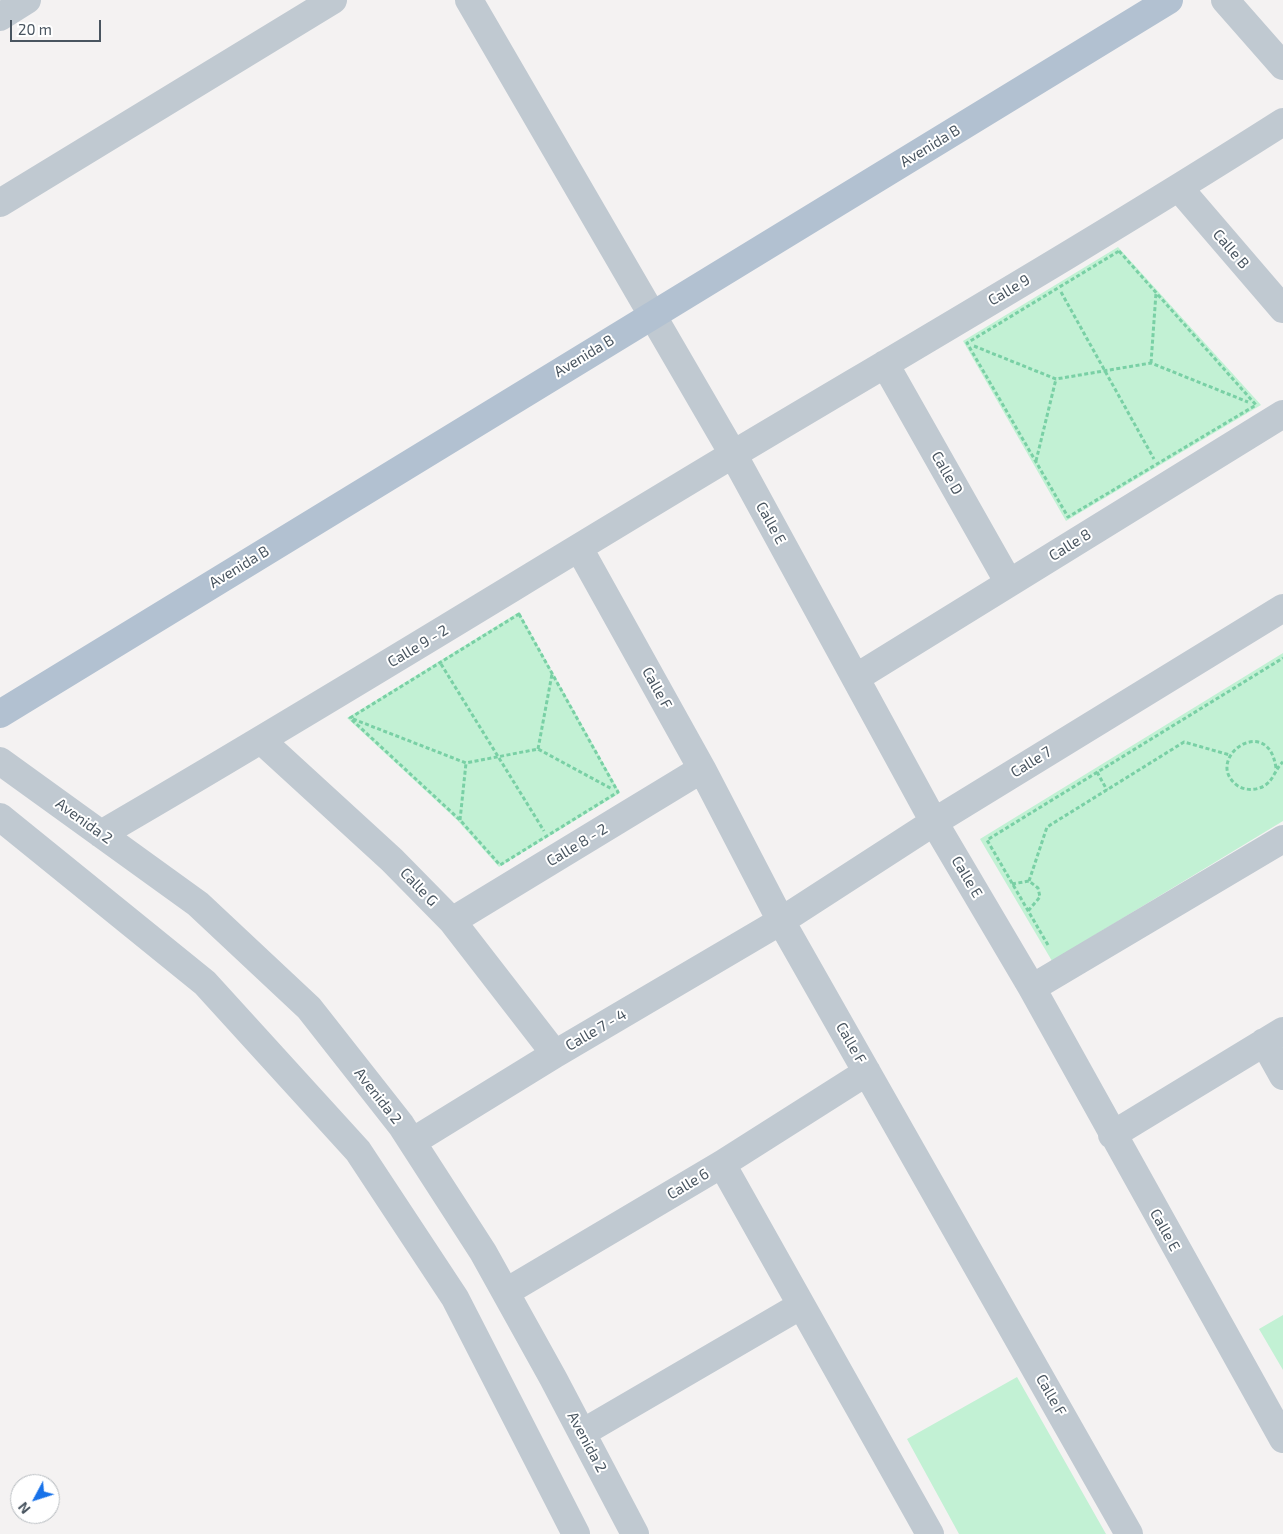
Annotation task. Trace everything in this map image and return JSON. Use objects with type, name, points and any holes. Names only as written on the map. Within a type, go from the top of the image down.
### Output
[{"type":"main road","name":"Avenida B","points":[[0,714],[1169,0]]},
{"type":"street","points":[[0,17],[27,0]]},
{"type":"street","points":[[0,203],[333,0]]},
{"type":"street","name":"Calle E","points":[[469,0],[651,316],[733,454],[857,677],[934,822],[1032,988],[1112,1135],[1283,1439]]},
{"type":"street","points":[[1225,0],[1283,66]]},
{"type":"street","name":"Calle 9","points":[[733,454],[1179,188],[1283,122]]},
{"type":"street","name":"Calle B","points":[[1179,188],[1283,310]]},
{"type":"street","name":"Calle D","points":[[885,364],[1009,583]]},
{"type":"street","name":"Calle 8","points":[[857,677],[1283,414]]},
{"type":"street","name":"Calle 9 - 2","points":[[101,834],[262,741],[733,454]]},
{"type":"street","name":"Calle F","points":[[579,548],[702,769],[781,921],[1129,1534]]},
{"type":"street","name":"Calle 7","points":[[781,921],[934,822],[1283,608]]},
{"type":"street","name":"Calle G","points":[[262,741],[392,860],[452,921],[555,1054]]},
{"type":"street","name":"Avenida 2","points":[[0,761],[198,904],[310,1008],[412,1142],[483,1252],[635,1534]]},
{"type":"street","name":"Calle 8 - 2","points":[[452,921],[702,769]]},
{"type":"street","points":[[0,817],[204,983],[358,1150],[455,1298],[576,1534]]},
{"type":"street","points":[[1032,988],[1283,839]]},
{"type":"street","name":"Calle 7 - 4","points":[[412,1142],[555,1054],[781,921]]},
{"type":"street","points":[[1112,1135],[1274,1037],[1283,1076]]},
{"type":"street","name":"Calle 6","points":[[506,1292],[722,1164],[867,1072]]},
{"type":"street","points":[[722,1164],[800,1306],[930,1534]]},
{"type":"street","points":[[582,1433],[800,1306]]},
{"type":"path","points":[[967,343],[1119,251],[1256,405]]},
{"type":"path","points":[[1059,288],[1157,464]]},
{"type":"path","points":[[1151,363],[1156,293]]},
{"type":"path","points":[[967,343],[1056,379],[1151,363],[1256,405]]},
{"type":"path","points":[[967,343],[1068,517],[1256,405]]},
{"type":"path","points":[[1036,462],[1056,379]]},
{"type":"path","points":[[350,718],[520,614],[618,792]]},
{"type":"path","points":[[1050,949],[987,840],[1283,658]]},
{"type":"path","points":[[440,662],[547,836]]},
{"type":"path","points":[[538,749],[552,674]]},
{"type":"path","points":[[350,718],[466,763],[538,749],[618,792]]},
{"type":"path","points":[[350,718],[460,820],[500,865],[618,792]]},
{"type":"path","points":[[1029,881],[1047,827],[1184,742],[1230,755]]},
{"type":"path","points":[[1247,742],[1258,742],[1268,748],[1274,757],[1276,768],[1273,777],[1266,785],[1258,789],[1247,790],[1238,786],[1230,777],[1228,766],[1230,755],[1237,746],[1247,742]]},
{"type":"path","points":[[1276,768],[1283,762]]},
{"type":"path","points":[[460,820],[466,763]]},
{"type":"path","points":[[1097,772],[1108,790]]},
{"type":"path","points":[[1012,884],[1029,881],[1038,888],[1040,897],[1028,911]]},
{"type":"green space","points":[[1118,247],[1261,405],[1066,521],[963,341]]},
{"type":"green space","points":[[519,612],[620,793],[499,867],[457,820],[347,718]]},
{"type":"green space","points":[[1283,653],[1283,821],[1052,961],[980,839]]},
{"type":"green space","points":[[1283,1315],[1283,1370],[1259,1329]]},
{"type":"green space","points":[[1017,1377],[1106,1534],[959,1534],[907,1439]]}]
